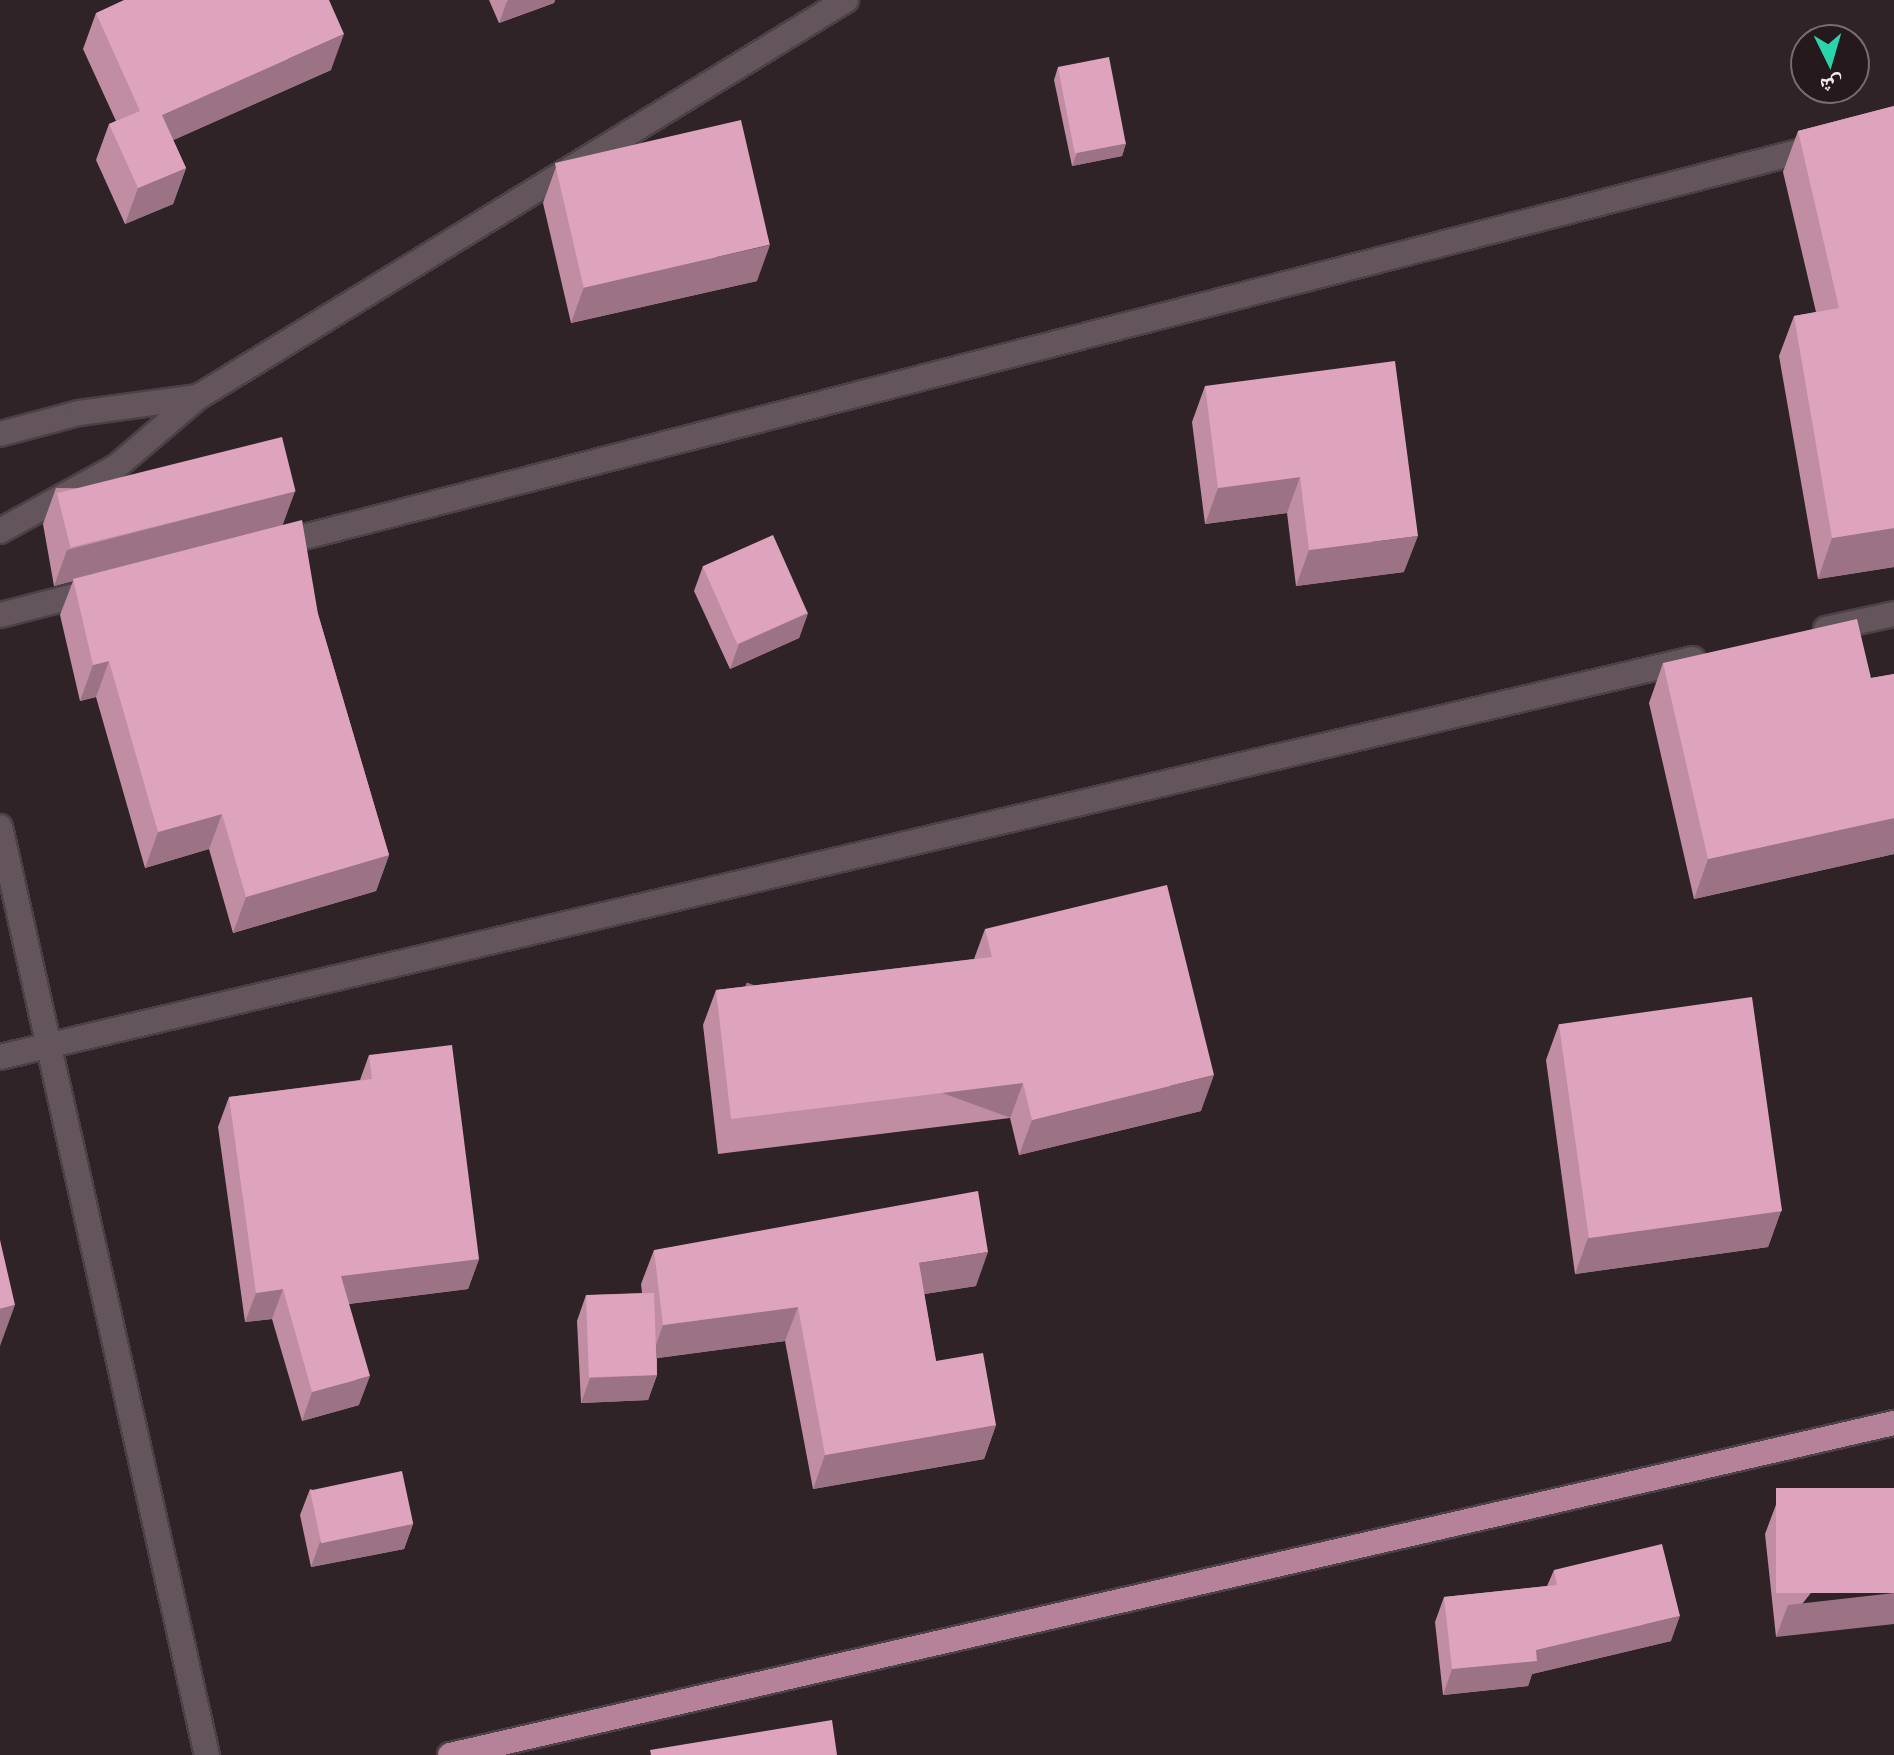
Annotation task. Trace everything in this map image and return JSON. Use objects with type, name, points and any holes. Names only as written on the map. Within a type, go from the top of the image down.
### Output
[{"type":"main road","points":[[450,1755],[1894,1423]]},
{"type":"street","points":[[0,531],[116,467],[198,397],[846,0]]},
{"type":"street","points":[[246,552],[1848,140]]},
{"type":"street","points":[[0,434],[79,413],[198,397]]},
{"type":"street","points":[[0,615],[123,584]]},
{"type":"street","points":[[1802,634],[1894,614]]},
{"type":"street","points":[[0,1057],[1725,652]]},
{"type":"street","points":[[0,827],[53,1045],[207,1755]]},
{"type":"building","points":[[124,0],[329,0],[344,34],[162,115],[186,168],[138,188],[109,124],[140,111],[96,13]]},
{"type":"building","points":[[1109,57],[1126,143],[1075,153],[1058,67]]},
{"type":"building","points":[[1894,106],[1894,528],[1832,538],[1794,316],[1839,308],[1798,131]]},
{"type":"building","points":[[741,120],[770,245],[584,288],[555,163]]},
{"type":"building","points":[[1395,361],[1418,536],[1309,550],[1300,477],[1218,488],[1205,386]]},
{"type":"building","points":[[282,437],[296,491],[70,547],[57,493]]},
{"type":"building","points":[[302,520],[318,614],[389,855],[246,897],[222,814],[158,832],[109,661],[93,665],[73,579]]},
{"type":"building","points":[[773,535],[808,613],[737,644],[703,566]]},
{"type":"building","points":[[1857,619],[1871,678],[1894,674],[1894,818],[1708,859],[1663,663]]},
{"type":"building","points":[[1167,885],[1214,1075],[1032,1120],[1023,1083],[731,1119],[716,990],[992,957],[985,929]]},
{"type":"building","points":[[1752,997],[1782,1211],[1589,1238],[1559,1024]]},
{"type":"building","points":[[452,1045],[479,1259],[341,1276],[370,1376],[312,1392],[283,1289],[256,1293],[229,1097],[372,1079],[369,1055]]},
{"type":"building","points":[[978,1191],[988,1252],[919,1263],[936,1361],[983,1353],[996,1425],[825,1455],[798,1307],[663,1325],[654,1250]]},
{"type":"building","points":[[0,1240],[15,1305],[0,1309]]},
{"type":"building","points":[[654,1293],[657,1375],[589,1377],[586,1295]]},
{"type":"building","points":[[402,1471],[413,1524],[321,1543],[310,1491]]},
{"type":"building","points":[[1776,1488],[1894,1488],[1894,1593],[1776,1593]]},
{"type":"building","points":[[1662,1544],[1680,1616],[1536,1650],[1537,1661],[1452,1669],[1444,1597],[1557,1585],[1554,1570]]},
{"type":"building","points":[[832,1720],[837,1755],[651,1755],[650,1750]]}]
